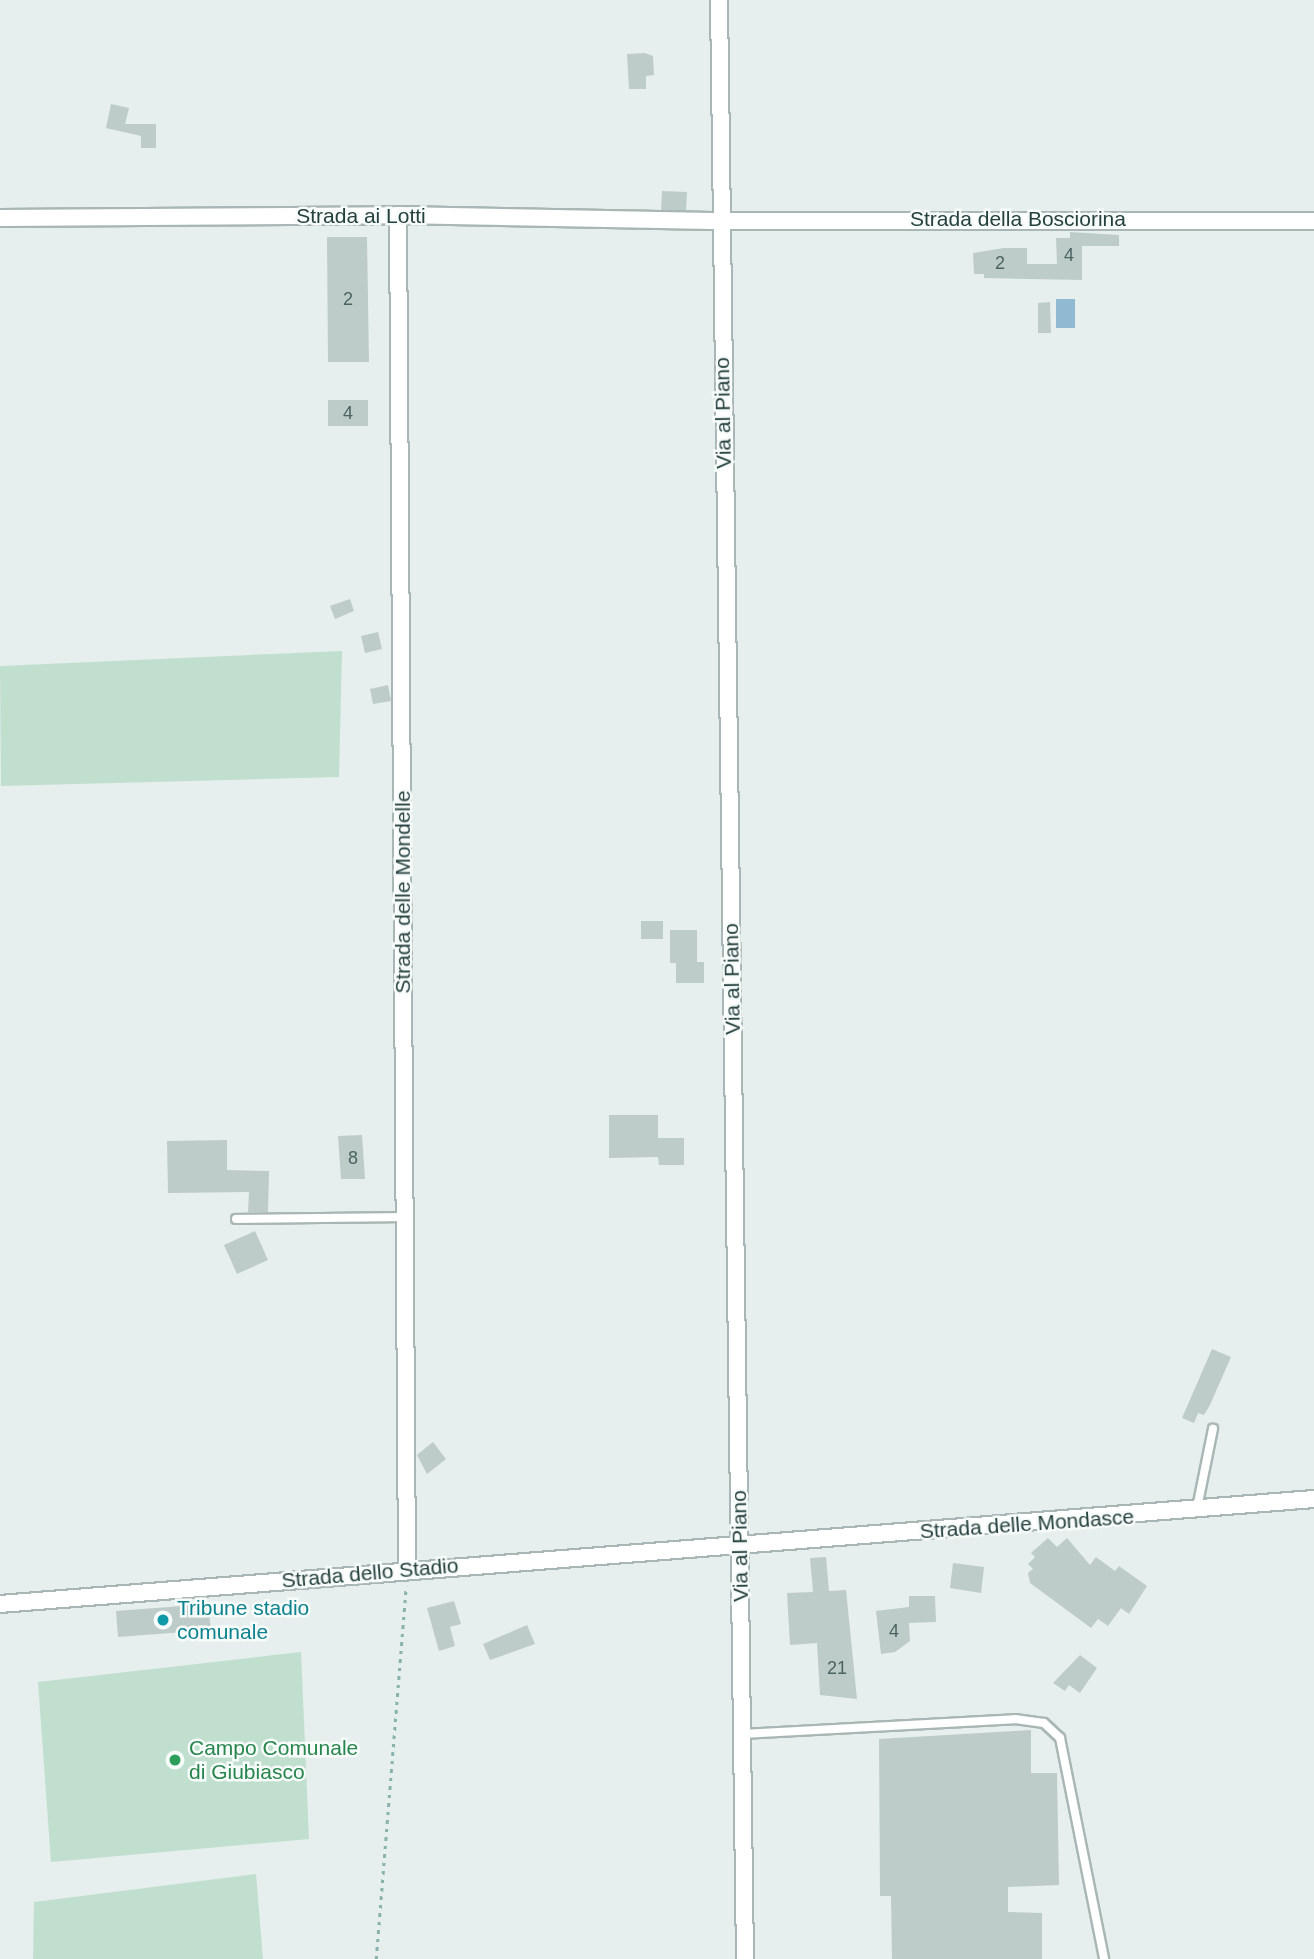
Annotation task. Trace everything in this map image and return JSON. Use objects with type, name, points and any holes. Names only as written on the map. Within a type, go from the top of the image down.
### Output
[{"type":"street","name":"Via al Piano","points":[[719,0],[745,1959]]},
{"type":"street","name":"Strada ai Lotti","points":[[0,218],[398,215],[722,220]]},
{"type":"street","name":"Strada delle Mondelle","points":[[398,215],[407,1569]]},
{"type":"street","name":"Strada della Bosciorina","points":[[722,220],[1314,221]]},
{"type":"street","name":"Strada delle Mondasce","points":[[740,1546],[1196,1511],[1314,1499]]},
{"type":"street","name":"Strada dello Stadio","points":[[0,1604],[407,1569],[740,1546]]},
{"type":"lane","points":[[236,1219],[405,1217]]},
{"type":"lane","points":[[1196,1511],[1213,1429]]},
{"type":"lane","points":[[741,1734],[1015,1719],[1044,1723],[1060,1738],[1104,1959]]},
{"type":"path","points":[[376,1959],[407,1569]]},
{"type":"green space","points":[[342,651],[339,777],[1,786],[0,666]]},
{"type":"green space","name":"Campo Comunale di Giubiasco","points":[[301,1652],[309,1839],[51,1862],[38,1682]]},
{"type":"green space","points":[[256,1874],[263,1959],[33,1959],[34,1902]]},
{"type":"water","points":[[1056,299],[1075,299],[1075,328],[1056,328]]},
{"type":"building","points":[[645,53],[653,56],[654,75],[646,76],[646,89],[629,89],[627,54]]},
{"type":"building","points":[[111,104],[129,108],[125,124],[156,124],[156,148],[141,148],[141,136],[106,128]]},
{"type":"building","points":[[662,191],[687,192],[686,210],[661,210]]},
{"type":"building","points":[[1070,232],[1119,235],[1119,246],[1082,246],[1082,280],[984,278],[984,274],[974,274],[973,253],[1004,248],[1027,248],[1027,264],[1057,264],[1056,238],[1070,238]]},
{"type":"building","points":[[327,237],[367,237],[369,362],[328,362]]},
{"type":"building","points":[[1050,302],[1051,333],[1038,333],[1038,303]]},
{"type":"building","points":[[328,400],[368,400],[368,426],[328,426]]},
{"type":"building","points":[[350,599],[354,611],[335,619],[330,606]]},
{"type":"building","points":[[378,632],[382,649],[365,653],[361,636]]},
{"type":"building","points":[[388,685],[391,701],[373,704],[370,689]]},
{"type":"building","points":[[641,921],[663,921],[663,939],[641,939]]},
{"type":"building","points":[[670,930],[697,930],[697,962],[704,962],[704,983],[676,983],[676,963],[670,963]]},
{"type":"building","points":[[609,1115],[658,1115],[658,1138],[684,1138],[684,1165],[659,1165],[658,1157],[609,1158]]},
{"type":"building","points":[[362,1135],[365,1179],[341,1179],[338,1136]]},
{"type":"building","points":[[227,1140],[227,1170],[269,1171],[268,1212],[248,1212],[249,1192],[168,1193],[167,1141]]},
{"type":"building","points":[[255,1231],[268,1260],[237,1274],[224,1245]]},
{"type":"building","points":[[1212,1349],[1231,1357],[1210,1405],[1204,1415],[1198,1413],[1194,1423],[1182,1418]]},
{"type":"building","points":[[433,1442],[446,1459],[427,1474],[417,1455]]},
{"type":"building","points":[[1048,1538],[1057,1547],[1067,1538],[1090,1565],[1096,1557],[1115,1571],[1119,1566],[1147,1586],[1129,1614],[1121,1608],[1108,1626],[1098,1619],[1091,1628],[1030,1583],[1028,1573],[1033,1569],[1028,1564],[1035,1557],[1031,1553]]},
{"type":"building","points":[[826,1557],[829,1591],[846,1590],[857,1699],[820,1695],[817,1643],[790,1645],[787,1593],[813,1592],[810,1558]]},
{"type":"building","points":[[953,1563],[984,1567],[981,1593],[950,1588]]},
{"type":"building","points":[[909,1596],[935,1596],[936,1622],[909,1623],[910,1641],[895,1652],[881,1654],[876,1611],[909,1607]]},
{"type":"building","points":[[454,1601],[461,1624],[450,1627],[455,1646],[439,1651],[427,1608]]},
{"type":"building","name":"Tribune stadio comunale","points":[[208,1604],[211,1630],[118,1637],[116,1611]]},
{"type":"building","points":[[527,1625],[535,1644],[490,1660],[483,1644]]},
{"type":"building","points":[[1080,1655],[1097,1668],[1080,1693],[1069,1685],[1065,1691],[1053,1683]]},
{"type":"building","points":[[1031,1730],[1031,1773],[1057,1773],[1059,1885],[1008,1887],[1008,1912],[1042,1913],[1042,1959],[892,1959],[891,1896],[880,1896],[879,1739]]},
{"type":"place","name":"Tribune stadio comunale","points":[[163,1620]]},
{"type":"place","name":"Campo Comunale di Giubiasco","points":[[175,1760]]}]
